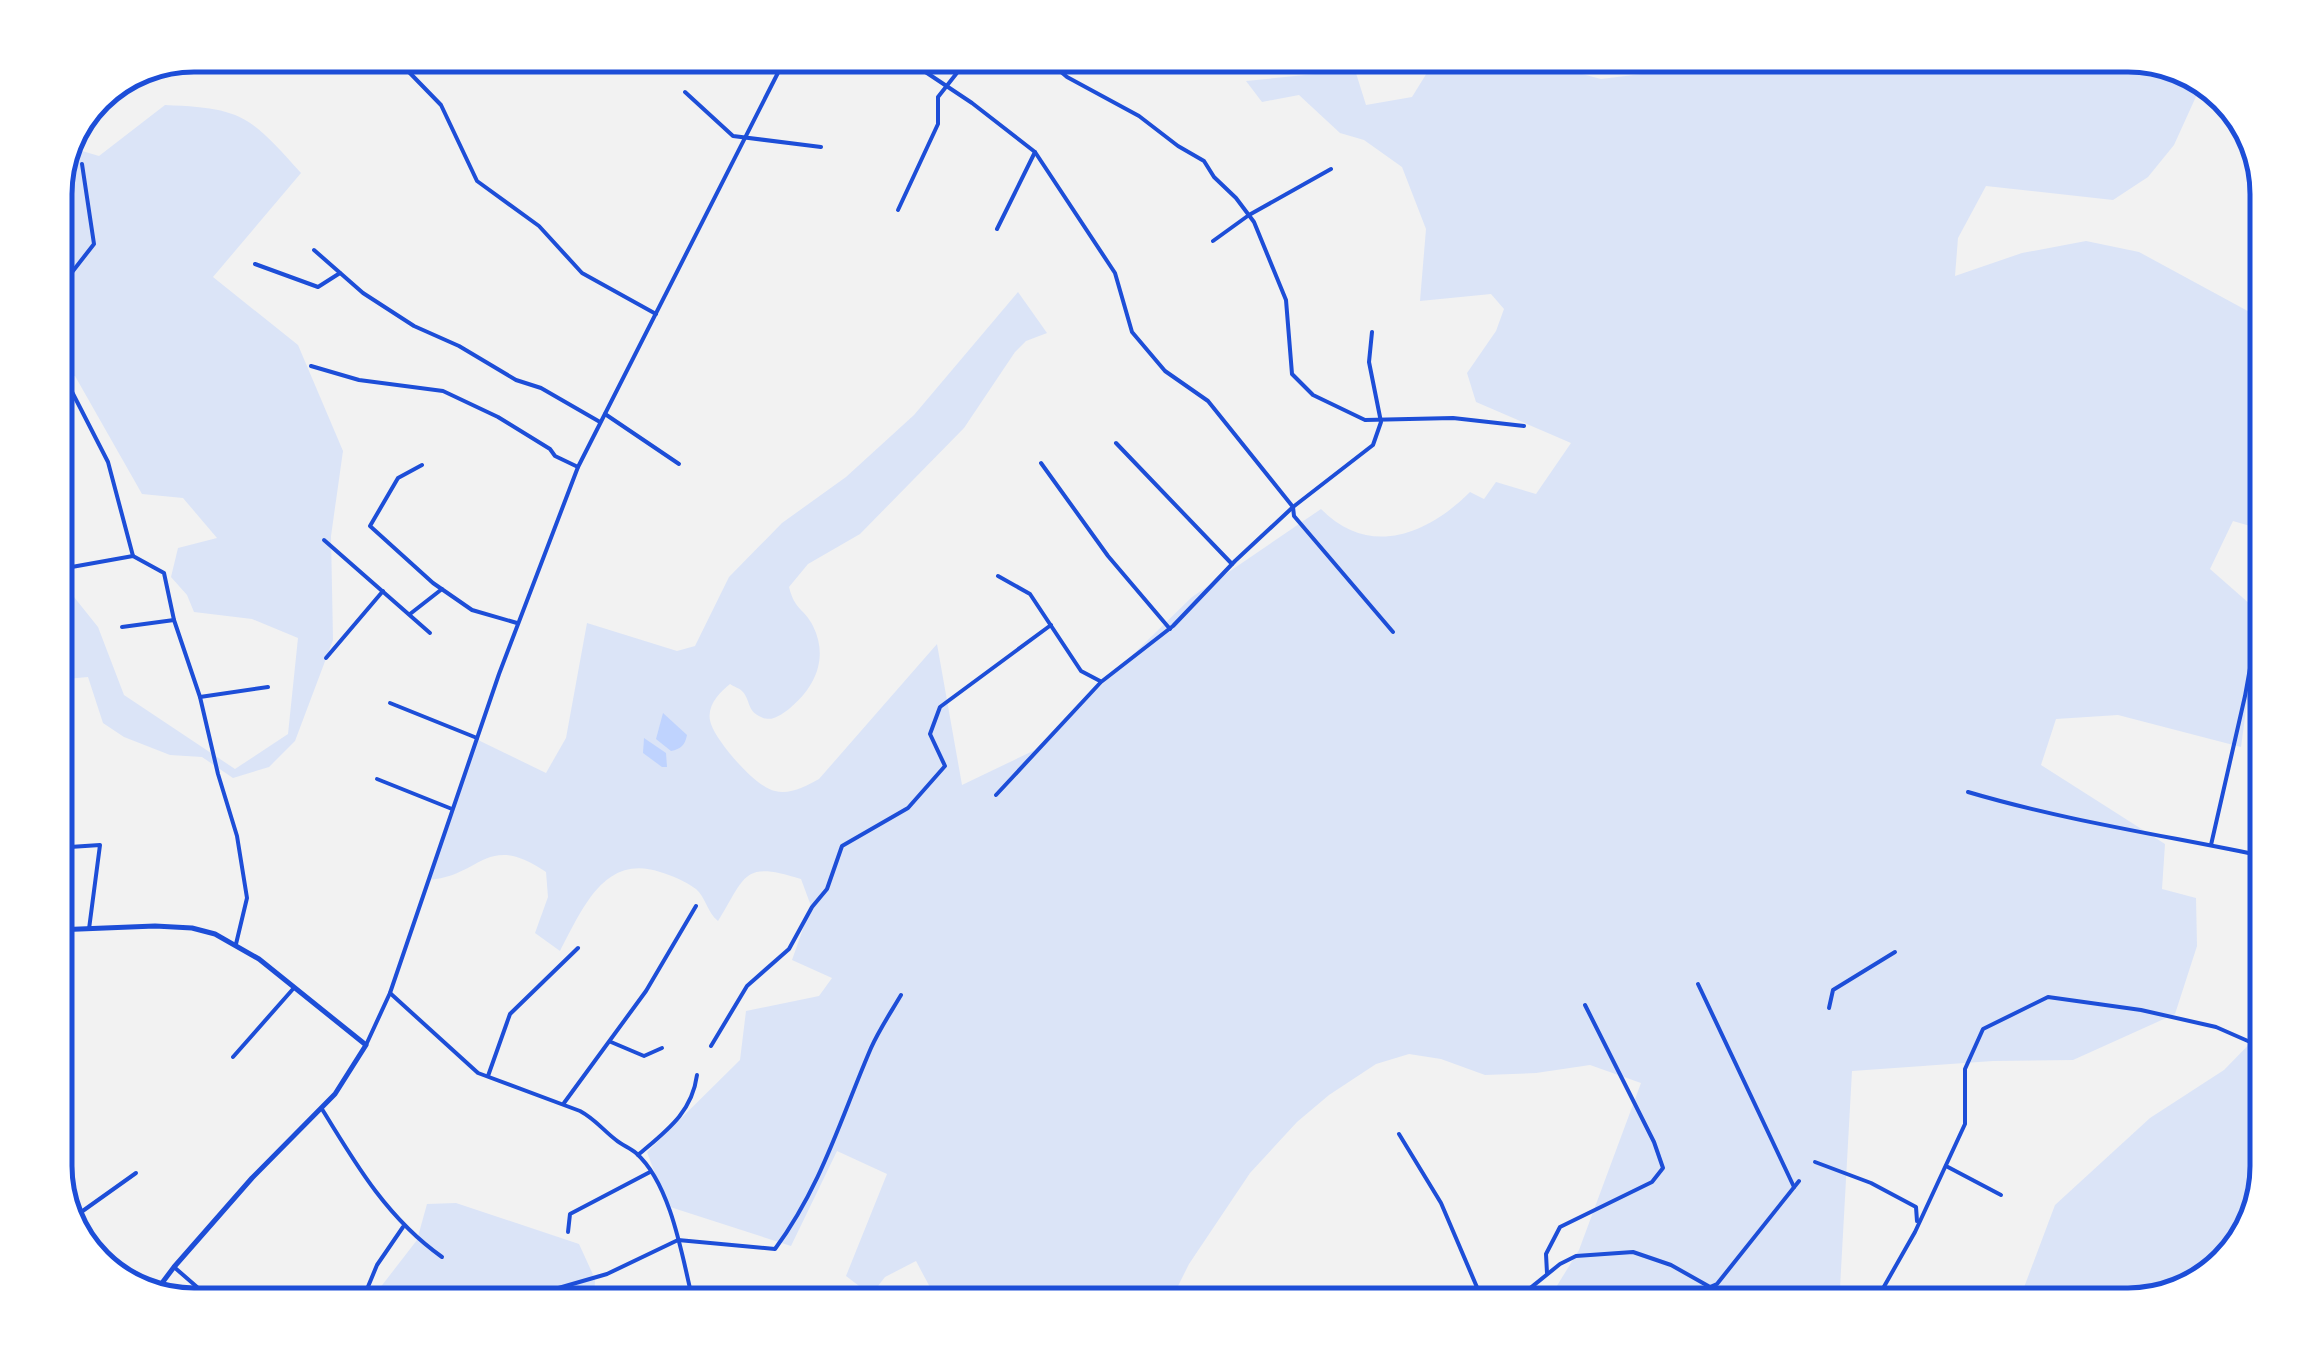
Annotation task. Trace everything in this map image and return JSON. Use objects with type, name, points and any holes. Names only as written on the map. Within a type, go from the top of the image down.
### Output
[{"type":"street","points":[[409,72],[442,104],[484,189],[538,226],[582,273],[656,314]]},
{"type":"street","points":[[162,1284],[252,1178],[322,1110],[353,1070],[366,1045],[390,993],[518,623],[578,466],[778,72]]},
{"type":"street","points":[[923,72],[1035,152],[1115,273],[1132,332],[1165,371],[1208,401],[1293,508],[1294,516],[1393,632]]},
{"type":"street","points":[[898,210],[938,124],[938,98],[957,72]]},
{"type":"street","points":[[1062,72],[1139,116],[1204,161],[1236,198],[1249,216],[1286,300],[1292,374],[1325,404],[1381,422],[1418,417],[1503,421],[1524,426]]},
{"type":"street","points":[[685,92],[734,136],[820,147]]},
{"type":"street","points":[[997,228],[1035,152]]},
{"type":"street","points":[[73,271],[94,244],[82,164]]},
{"type":"street","points":[[1213,241],[1331,169]]},
{"type":"street","points":[[314,250],[362,293],[414,326],[459,346],[516,380],[541,388],[600,422]]},
{"type":"street","points":[[254,264],[318,287],[340,274]]},
{"type":"street","points":[[996,795],[1102,682],[1170,629],[1293,508],[1373,446],[1381,422],[1370,362],[1372,332]]},
{"type":"street","points":[[311,366],[359,380],[443,391],[498,417],[555,456],[578,466]]},
{"type":"street","points":[[73,396],[108,462],[133,556]]},
{"type":"street","points":[[605,414],[679,464]]},
{"type":"street","points":[[1116,443],[1232,564]]},
{"type":"street","points":[[1041,464],[1108,556],[1170,629]]},
{"type":"street","points":[[422,466],[398,478],[370,526],[442,590],[472,610],[518,623]]},
{"type":"street","points":[[324,540],[430,633]]},
{"type":"street","points":[[73,566],[133,556],[164,573],[174,620],[200,697],[238,836],[246,898],[236,944]]},
{"type":"street","points":[[998,576],[1030,594],[1081,671],[1102,682]]},
{"type":"street","points":[[409,614],[442,590]]},
{"type":"street","points":[[326,658],[383,591]]},
{"type":"street","points":[[122,628],[174,620]]},
{"type":"street","points":[[711,1046],[747,986],[788,949],[812,906],[827,889],[842,846],[908,808],[945,766],[930,734],[940,707],[1051,626]]},
{"type":"street","points":[[2211,846],[2250,666]]},
{"type":"street","points":[[200,697],[268,687]]},
{"type":"street","points":[[390,702],[478,738]]},
{"type":"street","points":[[378,779],[453,809]]},
{"type":"street","points":[[1968,792],[2038,813],[2250,854]]},
{"type":"street","points":[[73,847],[100,845],[89,930]]},
{"type":"street","points":[[564,1104],[611,1042],[696,906]]},
{"type":"street","points":[[73,930],[192,928],[215,934],[236,944],[366,1045]]},
{"type":"street","points":[[488,1076],[510,1014],[578,948]]},
{"type":"street","points":[[1828,1008],[1833,990],[1895,952]]},
{"type":"street","points":[[1698,984],[1794,1188]]},
{"type":"street","points":[[232,1057],[293,989]]},
{"type":"street","points":[[390,993],[466,1063],[488,1076],[594,1118],[638,1155],[650,1172],[678,1240],[690,1288]]},
{"type":"street","points":[[559,1288],[608,1274],[678,1240],[776,1249],[800,1216],[841,1128],[872,1046],[901,994]]},
{"type":"street","points":[[1883,1288],[1918,1226],[1965,1124],[1964,1069],[1983,1029],[2048,997],[2141,1010],[2216,1027],[2250,1042]]},
{"type":"street","points":[[1548,1276],[1546,1254],[1560,1227],[1652,1182],[1663,1168],[1586,1005]]},
{"type":"street","points":[[611,1042],[644,1056],[662,1048]]},
{"type":"street","points":[[638,1155],[673,1125],[688,1106],[698,1075]]},
{"type":"street","points":[[322,1110],[355,1164],[403,1227],[442,1258]]},
{"type":"street","points":[[1399,1134],[1441,1203],[1477,1288]]},
{"type":"street","points":[[1815,1162],[1872,1183],[1916,1208],[1918,1226]]},
{"type":"street","points":[[1946,1166],[2000,1195]]},
{"type":"street","points":[[81,1212],[136,1172]]},
{"type":"street","points":[[568,1232],[570,1214],[650,1172]]},
{"type":"street","points":[[1532,1288],[1576,1256],[1633,1252],[1710,1287],[1798,1181]]},
{"type":"street","points":[[368,1288],[403,1227]]},
{"type":"street","points":[[174,1266],[197,1288]]},
{"type":"shaded area","points":[[1356,72],[1366,105],[1412,97],[1427,72],[1574,72],[1601,79],[1652,72],[2129,72],[2160,77],[2197,94],[2174,145],[2148,177],[2113,200],[1986,186],[1958,238],[1955,276],[2022,253],[2086,241],[2139,252],[2250,312],[2250,526],[2233,521],[2210,569],[2250,604],[2250,680],[2241,747],[2118,715],[2056,719],[2041,765],[2165,844],[2162,889],[2196,898],[2197,946],[2175,1014],[2073,1060],[1852,1071],[1840,1288],[1556,1288],[1579,1250],[1641,1083],[1590,1065],[1485,1075],[1441,1059],[1409,1054],[1376,1064],[1297,1122],[1250,1173],[1177,1288],[930,1288],[916,1261],[885,1277],[876,1288],[862,1288],[846,1276],[887,1174],[837,1151],[791,1246],[667,1206],[647,1152],[740,1060],[746,1011],[819,996],[832,978],[792,960],[811,906],[801,879],[767,871],[748,876],[718,921],[696,889],[683,881],[641,868],[624,871],[597,889],[560,951],[535,933],[548,897],[546,872],[526,860],[496,856],[446,877],[428,880],[478,740],[546,773],[566,738],[587,623],[677,651],[695,646],[729,577],[782,523],[846,477],[914,415],[1018,292],[1047,333],[1026,341],[1015,352],[964,428],[860,534],[808,564],[789,587],[794,601],[813,626],[820,650],[817,672],[806,692],[772,719],[757,715],[743,692],[730,684],[714,701],[710,718],[715,732],[738,763],[767,788],[786,792],[819,779],[937,644],[962,785],[1035,750],[1192,597],[1321,509],[1358,533],[1397,535],[1435,520],[1470,492],[1484,499],[1496,482],[1536,494],[1571,443],[1476,402],[1467,373],[1496,331],[1504,309],[1491,294],[1420,301],[1426,229],[1402,167],[1364,140],[1340,133],[1299,95],[1262,102],[1246,81]]},
{"type":"shaded area","points":[[165,105],[212,109],[243,119],[269,139],[301,173],[213,277],[298,345],[343,451],[331,536],[333,640],[295,741],[269,767],[233,778],[202,757],[170,755],[124,737],[103,723],[88,677],[73,678],[73,596],[98,627],[124,695],[235,769],[288,734],[298,638],[252,619],[194,612],[187,595],[171,577],[178,548],[217,538],[183,498],[142,494],[73,376],[73,186],[81,151],[99,156]]},
{"type":"shaded area","points":[[2250,1043],[2249,1183],[2234,1228],[2215,1253],[2190,1272],[2145,1287],[2024,1288],[2055,1205],[2150,1118],[2224,1070]]},
{"type":"shaded area","points":[[456,1203],[579,1244],[595,1279],[595,1288],[380,1288],[417,1240],[427,1204]]},
{"type":"water","points":[[663,713],[687,735],[682,746],[671,751],[656,739]]},
{"type":"water","points":[[644,738],[666,753],[667,767],[643,753]]}]
